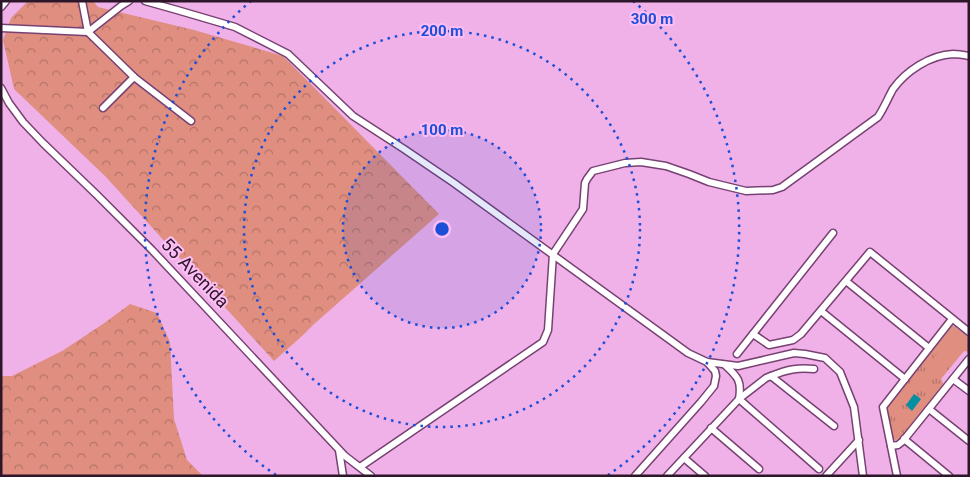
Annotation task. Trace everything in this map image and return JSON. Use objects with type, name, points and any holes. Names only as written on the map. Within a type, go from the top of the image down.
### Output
[{"type":"street","points":[[1,7],[6,1]]},
{"type":"street","points":[[82,1],[88,32],[134,77],[191,121]]},
{"type":"street","points":[[1,28],[88,32],[129,1]]},
{"type":"street","points":[[145,1],[235,27],[288,54],[353,116],[447,178],[688,353],[707,362],[738,366],[794,353],[825,358],[840,372],[854,407],[863,476]]},
{"type":"street","points":[[360,467],[543,342],[548,330],[553,254],[583,208],[585,183],[593,171],[625,163],[641,162],[666,166],[709,182],[746,191],[763,191],[782,187],[878,117],[892,91],[907,73],[938,57],[952,54],[969,56]]},
{"type":"street","points":[[104,108],[134,77]]},
{"type":"street","name":"55 Avenida","points":[[1,88],[23,122],[43,143],[152,250],[345,456],[371,476]]},
{"type":"street","points":[[737,354],[834,233]]},
{"type":"street","points":[[753,334],[768,345],[793,340],[799,336],[870,252],[969,332]]},
{"type":"street","points":[[846,281],[929,348]]},
{"type":"street","points":[[820,311],[905,379]]},
{"type":"street","points":[[897,476],[883,407],[952,319]]},
{"type":"street","points":[[891,446],[898,445],[904,439],[969,359]]},
{"type":"street","points":[[635,476],[714,386],[715,371],[707,362]]},
{"type":"street","points":[[725,365],[739,381],[741,387],[738,399]]},
{"type":"street","points":[[668,476],[738,399],[766,378],[784,370],[814,369]]},
{"type":"street","points":[[771,376],[834,426]]},
{"type":"street","points":[[953,379],[969,391]]},
{"type":"street","points":[[738,399],[819,469]]},
{"type":"street","points":[[929,409],[969,441]]},
{"type":"street","points":[[711,428],[759,470]]},
{"type":"street","points":[[904,439],[949,476]]},
{"type":"street","points":[[826,476],[859,440]]},
{"type":"street","points":[[339,448],[343,476]]},
{"type":"street","points":[[684,458],[705,476]]},
{"type":"green space","points":[[28,1],[93,1],[98,7],[194,30],[283,56],[439,214],[274,361],[105,176],[14,89],[3,40],[11,18]]},
{"type":"green space","points":[[130,304],[157,313],[170,342],[174,419],[187,460],[203,476],[1,476],[1,376],[12,376],[62,351]]},
{"type":"green space","points":[[952,326],[969,338],[969,352],[964,351],[941,379],[943,385],[900,439],[895,440],[887,407]]},
{"type":"green space","points":[[950,337],[961,346],[944,367],[933,359]]},
{"type":"shaded area","points":[[914,394],[921,399],[912,411],[906,405]]}]
